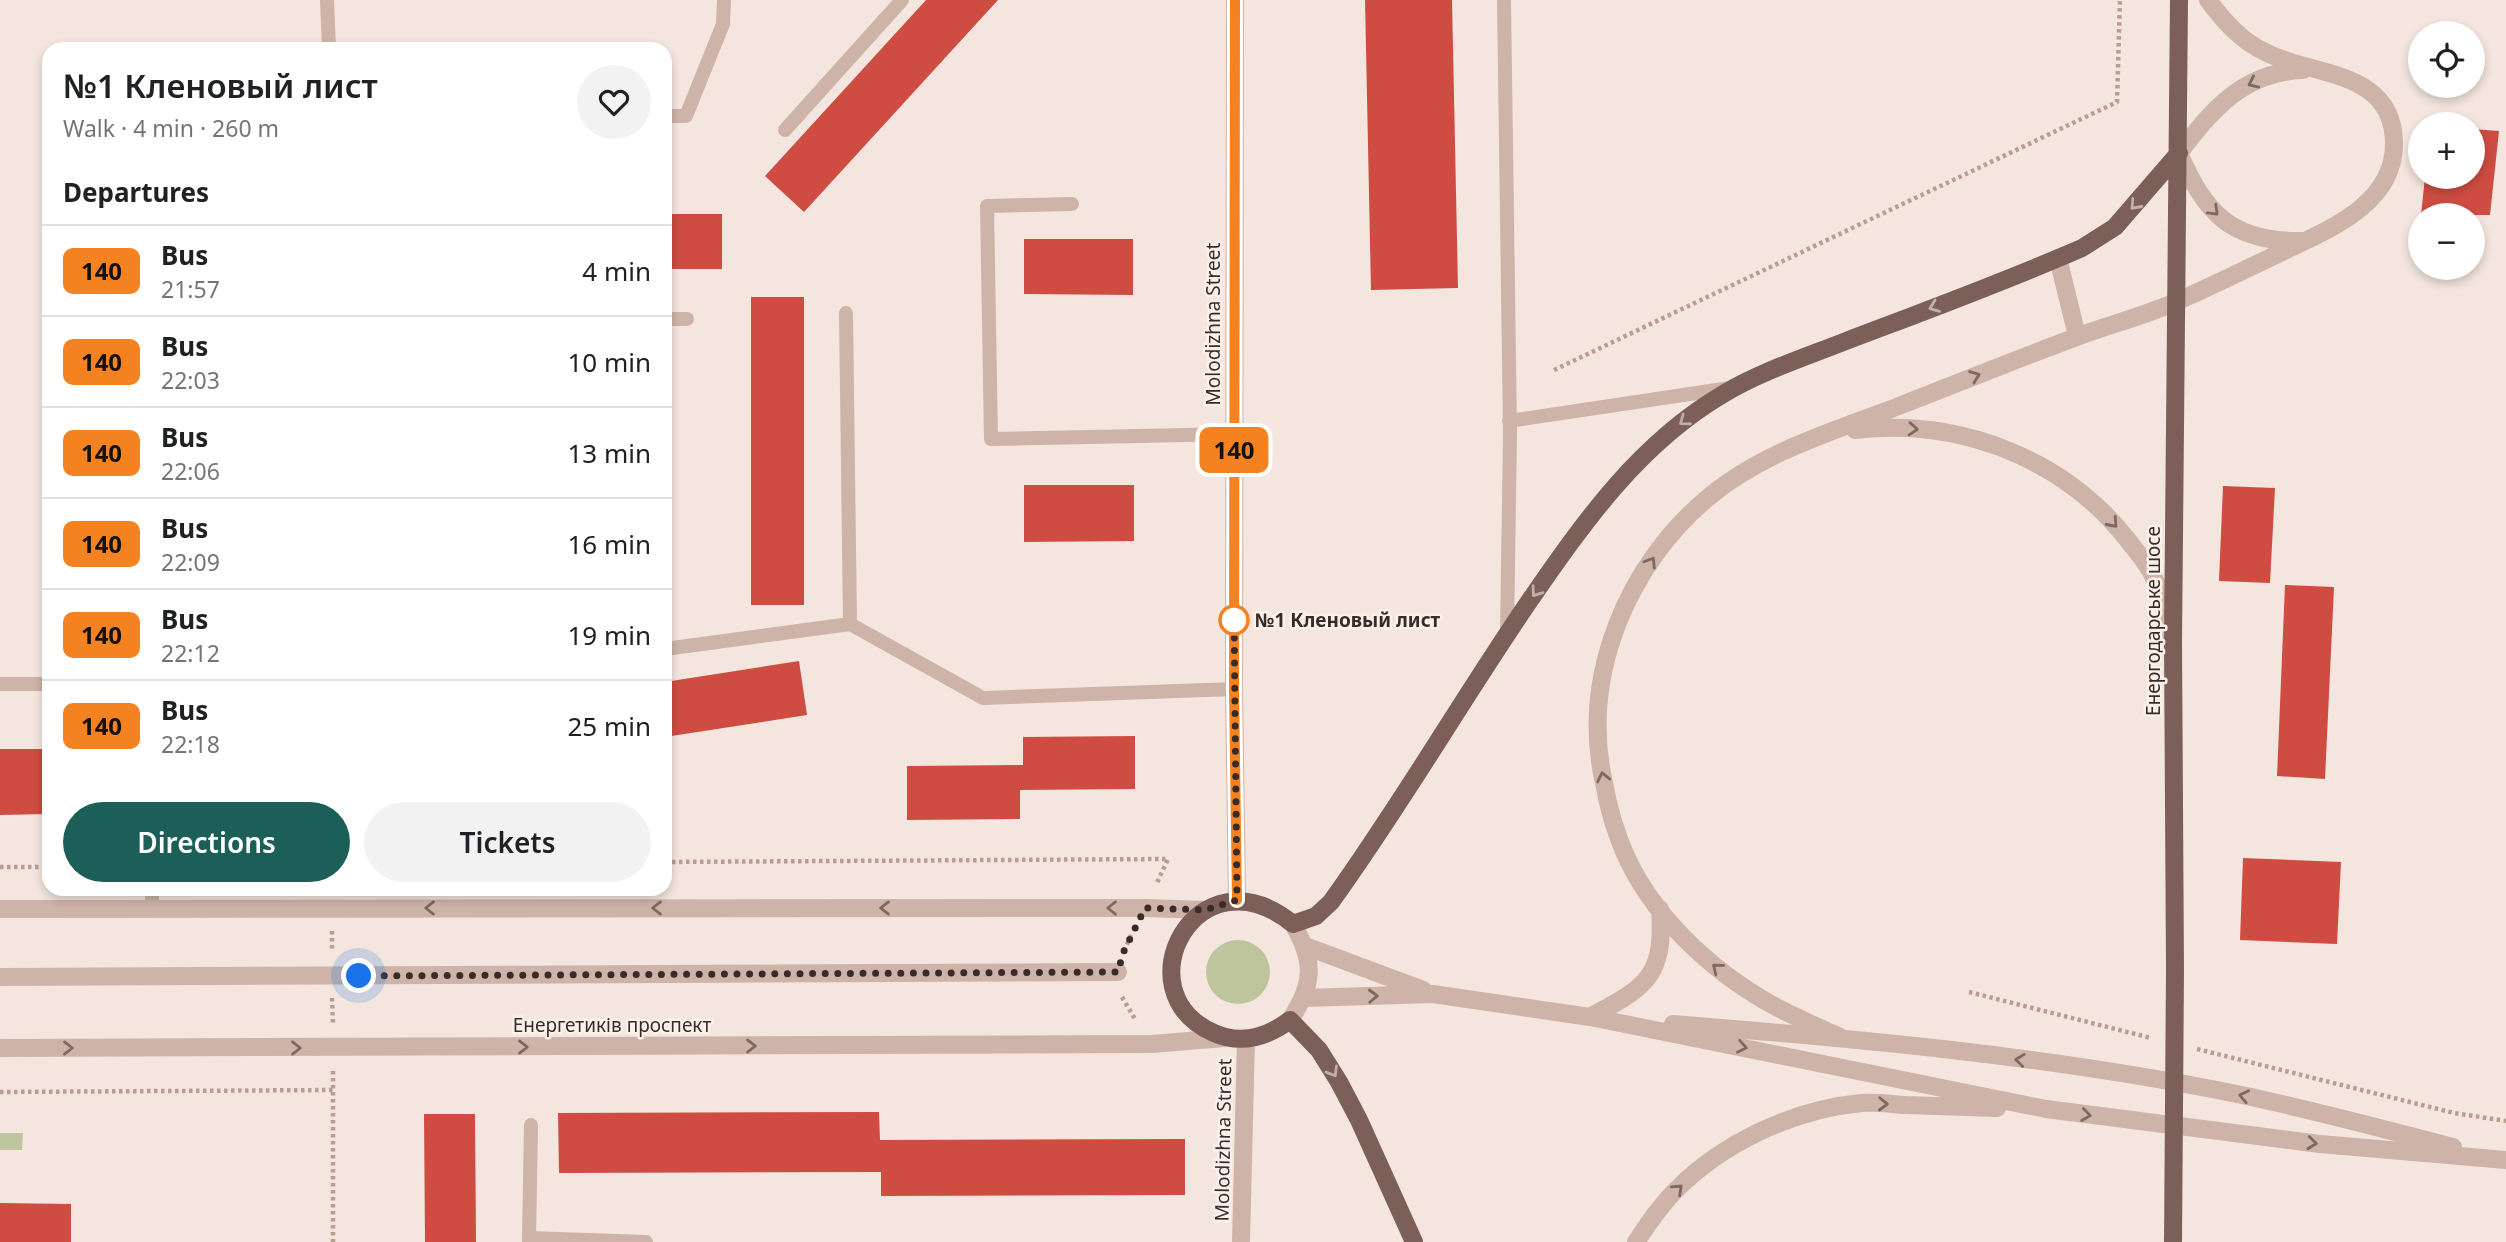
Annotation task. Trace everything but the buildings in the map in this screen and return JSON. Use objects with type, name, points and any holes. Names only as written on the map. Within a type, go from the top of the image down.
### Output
[{"type":"main road","name":"Енергодарське шосе","points":[[2173,1237],[2173,641],[2179,0]]},
{"type":"main road","points":[[1414,1242],[1359,1120],[1320,1050],[1290,1020],[1262,1037],[1224,1038],[1202,1028],[1185,1012],[1174,991],[1171,968],[1175,946],[1187,925],[1205,910],[1237,900],[1258,903],[1277,911],[1293,924],[1317,916],[1331,902],[1576,533],[1617,482],[1680,423],[1727,391],[1786,365],[2091,243],[2115,227],[2179,153]]},
{"type":"street","name":"Molodizhna Street","points":[[1235,0],[1234,689],[1237,900]]},
{"type":"street","points":[[1840,1037],[1766,1002],[1731,979],[1682,935],[1645,890],[1617,835],[1600,765],[1599,696],[1615,628],[1656,553],[1683,521],[1711,495],[1775,454],[2077,336],[2177,302],[2304,241],[2351,216],[2367,202],[2382,184],[2391,164],[2394,144],[2391,121],[2381,103],[2367,89],[2349,78],[2286,61],[2261,51],[2223,20],[2208,0]]},
{"type":"street","points":[[2304,241],[2265,238],[2242,231],[2221,219],[2203,201],[2179,153],[2206,118],[2249,83],[2278,73],[2319,70]]},
{"type":"street","points":[[2059,258],[2077,336]]},
{"type":"street","points":[[1821,437],[1885,427],[1922,429],[1985,443],[2050,470],[2097,506],[2138,553],[2154,578],[2173,641]]},
{"type":"street","points":[[0,908],[1205,910]]},
{"type":"street","points":[[1590,1017],[1624,999],[1651,975],[1659,957],[1662,935],[1660,909]]},
{"type":"street","points":[[1290,1020],[1304,998],[1310,972],[1305,946],[1293,924]]},
{"type":"street","points":[[1305,946],[1433,994]]},
{"type":"street","points":[[0,977],[1118,972]]},
{"type":"street","points":[[1304,998],[1433,994],[1590,1017],[2046,1109],[2320,1144],[2503,1159]]},
{"type":"street","points":[[1590,1017],[1840,1037],[2060,1065],[2206,1088],[2503,1159]]},
{"type":"street","name":"Енергетиків проспект","points":[[0,1048],[1152,1044],[1224,1038]]},
{"type":"street","name":"Molodizhna Street","points":[[1241,1242],[1246,1039]]},
{"type":"street","points":[[1636,1242],[1676,1189],[1703,1167],[1730,1148],[1788,1120],[1863,1103],[2046,1109]]},
{"type":"lane","points":[[327,0],[329,42]]},
{"type":"lane","points":[[672,116],[685,116],[723,24],[724,0]]},
{"type":"lane","points":[[785,130],[902,0]]},
{"type":"lane","points":[[1504,0],[1509,421],[1507,634]]},
{"type":"lane","points":[[1072,204],[987,206],[991,439],[1234,434]]},
{"type":"lane","points":[[846,313],[850,624]]},
{"type":"lane","points":[[672,319],[687,319]]},
{"type":"lane","points":[[1509,421],[1738,387]]},
{"type":"lane","points":[[672,648],[850,624],[983,698],[1234,689]]},
{"type":"lane","points":[[0,684],[42,684]]},
{"type":"lane","points":[[152,896],[152,908]]},
{"type":"lane","points":[[531,1125],[529,1240],[646,1242]]},
{"type":"path","points":[[1554,370],[2117,102],[2120,0]]},
{"type":"path","points":[[672,863],[1168,859],[1123,953],[1118,972],[1121,994],[1152,1044]]},
{"type":"path","points":[[0,867],[42,867]]},
{"type":"path","points":[[1969,992],[2157,1039]]},
{"type":"path","points":[[2184,1046],[2454,1113],[2506,1121]]},
{"type":"path","points":[[333,1048],[333,1242]]},
{"type":"path","points":[[0,1092],[333,1090]]},
{"type":"green space","points":[[1238,940],[1256,946],[1264,954],[1270,972],[1264,990],[1256,998],[1238,1004],[1220,998],[1212,990],[1206,972],[1212,954],[1220,946]]},
{"type":"green space","points":[[0,1133],[23,1133],[22,1150],[0,1150]]},
{"type":"bus line","name":"140","points":[[1235,0],[1234,689],[1237,900]]},
{"type":"place","name":"№1 Кленовый лист","points":[[1234,620]]},
{"type":"route","points":[[359,976],[1118,972],[1123,953],[1145,908],[1205,910],[1237,900],[1234,612],[1234,620]]}]
